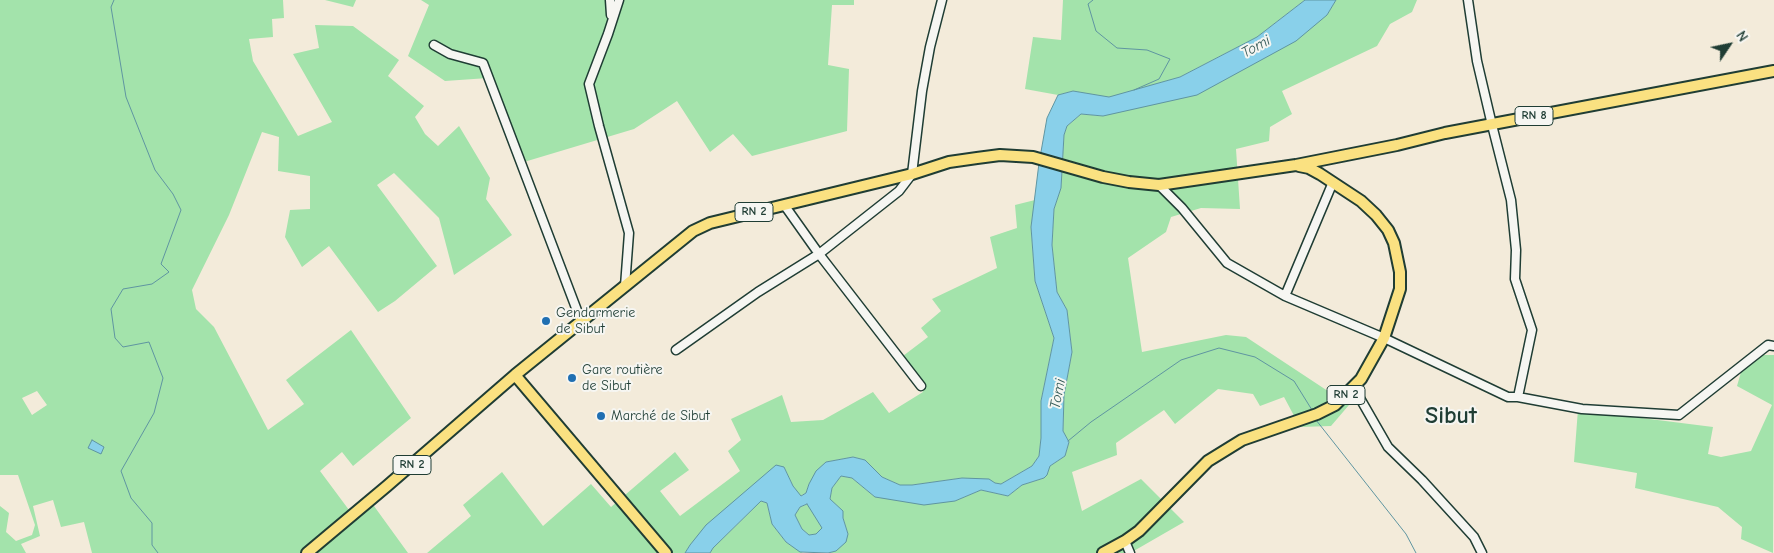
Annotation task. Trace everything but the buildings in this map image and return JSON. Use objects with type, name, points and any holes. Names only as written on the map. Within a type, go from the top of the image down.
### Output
[{"type":"main road","name":"RN 8","points":[[1296,165],[1397,145],[1445,133],[1774,71]]},
{"type":"main road","name":"RN 2","points":[[307,553],[515,374],[581,320],[693,231],[710,224],[912,174],[950,162],[1000,155],[1039,159],[1120,181],[1159,185],[1296,165],[1309,168],[1361,201],[1388,230],[1394,243],[1400,272],[1400,289],[1384,338],[1361,379],[1335,405],[1326,410],[1242,440],[1208,461],[1149,523],[1125,541],[1103,553]]},
{"type":"main road","points":[[515,374],[666,553]]},
{"type":"street","points":[[608,34],[611,15],[610,0]]},
{"type":"street","points":[[619,0],[589,84],[601,135],[629,232],[625,286]]},
{"type":"street","points":[[676,350],[758,292],[819,254],[899,192],[912,174],[922,91],[930,47],[942,0]]},
{"type":"street","points":[[1468,0],[1477,60],[1511,200],[1516,250],[1515,279],[1532,330],[1518,398]]},
{"type":"street","points":[[434,45],[450,54],[483,63],[581,320]]},
{"type":"street","points":[[1285,296],[1333,182]]},
{"type":"street","points":[[1159,185],[1182,208],[1227,263],[1285,296],[1384,338],[1508,398],[1582,409],[1679,415],[1768,345],[1774,346]]},
{"type":"street","points":[[785,206],[819,254],[921,386]]},
{"type":"street","points":[[1352,390],[1361,400],[1388,447],[1422,480],[1474,537],[1482,553]]},
{"type":"street","points":[[1125,541],[1130,553]]},
{"type":"green space","points":[[0,0],[283,0],[284,18],[272,19],[273,37],[249,39],[253,61],[298,136],[332,122],[293,54],[319,48],[315,25],[353,26],[399,60],[388,76],[424,106],[415,117],[425,134],[438,146],[459,126],[490,178],[486,199],[512,235],[454,275],[439,218],[394,173],[377,185],[437,266],[395,301],[378,312],[329,246],[302,267],[285,237],[290,210],[310,209],[310,176],[278,171],[279,137],[262,132],[229,215],[192,290],[196,309],[214,327],[268,430],[304,404],[286,380],[351,330],[411,418],[353,466],[342,452],[320,471],[349,510],[366,495],[408,553],[92,553],[84,522],[61,527],[53,500],[33,506],[40,536],[21,544],[26,553],[0,553],[0,506],[9,513],[6,532],[16,541],[32,535],[35,525],[18,475],[0,475]],"holes":[[[37,391],[47,405],[32,415],[22,398]]]},
{"type":"green space","points":[[325,0],[356,0],[353,7]]},
{"type":"green space","points":[[421,0],[854,0],[854,5],[832,5],[828,65],[849,69],[847,131],[752,156],[733,134],[710,152],[677,101],[634,129],[524,162],[488,78],[445,81],[408,56],[429,5]]},
{"type":"green space","points":[[1063,0],[1305,0],[1257,37],[1180,77],[1109,98],[1073,91],[1058,95],[1025,89],[1033,37],[1061,40]]},
{"type":"green space","points":[[1336,0],[1417,0],[1412,12],[1390,24],[1377,46],[1282,91],[1292,114],[1270,127],[1269,141],[1236,149],[1240,209],[1201,208],[1171,217],[1166,232],[1128,258],[1142,352],[1226,335],[1246,337],[1349,405],[1331,426],[1300,427],[1284,397],[1260,406],[1253,394],[1218,389],[1175,424],[1164,410],[1116,443],[1117,455],[1072,472],[1082,511],[1141,479],[1184,522],[1133,553],[828,553],[836,551],[848,534],[842,511],[830,499],[832,488],[841,476],[852,478],[875,497],[955,501],[981,490],[1008,496],[1022,485],[1044,478],[1050,466],[1065,456],[1069,442],[1063,431],[1064,395],[1072,352],[1067,310],[1057,292],[1052,245],[1054,209],[1061,187],[1064,135],[1067,126],[1081,114],[1103,116],[1327,15]]},
{"type":"green space","points":[[1035,200],[1031,227],[1035,281],[1054,338],[1041,401],[1039,456],[1032,466],[1001,484],[962,478],[900,485],[882,477],[865,460],[853,457],[826,462],[809,484],[806,493],[800,496],[784,467],[690,545],[685,553],[427,553],[471,516],[463,505],[502,472],[543,526],[591,484],[611,507],[675,452],[689,470],[660,491],[680,516],[740,471],[728,451],[741,440],[731,419],[782,395],[791,422],[823,420],[873,392],[889,413],[923,392],[899,359],[928,337],[921,328],[941,311],[932,299],[997,268],[990,237],[1017,228],[1015,205]]},
{"type":"green space","points":[[1746,355],[1774,355],[1773,553],[1741,539],[1742,527],[1718,507],[1635,488],[1637,473],[1574,462],[1578,409],[1713,427],[1708,454],[1721,457],[1751,451],[1772,405],[1737,386]]},
{"type":"green space","points":[[761,501],[767,503],[772,524],[786,542],[803,553],[710,553],[713,548]]},
{"type":"green space","points":[[808,504],[823,528],[816,534],[809,535],[802,529],[795,515],[800,507]]},
{"type":"water","name":"Tomi","points":[[1305,0],[1336,0],[1327,15],[1296,41],[1197,95],[1103,116],[1081,114],[1067,126],[1064,135],[1061,188],[1054,209],[1052,245],[1057,292],[1067,310],[1072,352],[1064,395],[1063,431],[1069,442],[1065,456],[1050,466],[1044,478],[1022,485],[1008,496],[981,490],[955,501],[924,505],[875,497],[852,478],[841,476],[832,488],[830,499],[843,511],[848,534],[846,542],[836,551],[828,553],[800,552],[786,542],[772,524],[767,503],[761,501],[710,553],[685,553],[706,525],[776,465],[784,467],[793,486],[801,496],[806,493],[816,471],[826,462],[853,457],[865,460],[882,477],[900,485],[962,478],[989,479],[1001,484],[1032,466],[1039,456],[1041,401],[1054,338],[1035,281],[1031,227],[1047,118],[1058,95],[1073,91],[1109,97],[1180,77],[1257,37]],"holes":[[[807,504],[822,528],[816,534],[809,535],[802,529],[795,515],[800,507]]]},
{"type":"water","points":[[92,440],[104,447],[101,454],[88,448]]},
{"type":"waterway","points":[[114,0],[111,7],[126,97],[155,170],[173,194],[181,210],[161,264],[169,272],[152,284],[123,289],[111,309],[115,338],[123,347],[149,342],[163,378],[154,413],[121,471],[131,498],[152,523],[152,545],[158,553]]},
{"type":"waterway","points":[[1093,0],[1088,4],[1096,31],[1117,48],[1147,50],[1170,59],[1159,79],[1134,90]]},
{"type":"waterway","points":[[1068,441],[1091,422],[1181,360],[1219,348],[1255,357],[1294,381],[1312,410]]},
{"type":"waterway","points":[[1316,420],[1406,534],[1416,553]]},
{"type":"place","name":"Gendarmerie de Sibut","points":[[546,321]]},
{"type":"place","name":"Gare routière de Sibut","points":[[572,378]]},
{"type":"place","name":"Marché de Sibut","points":[[601,416]]},
{"type":"district","name":"Sibut","points":[[1451,416]]}]
